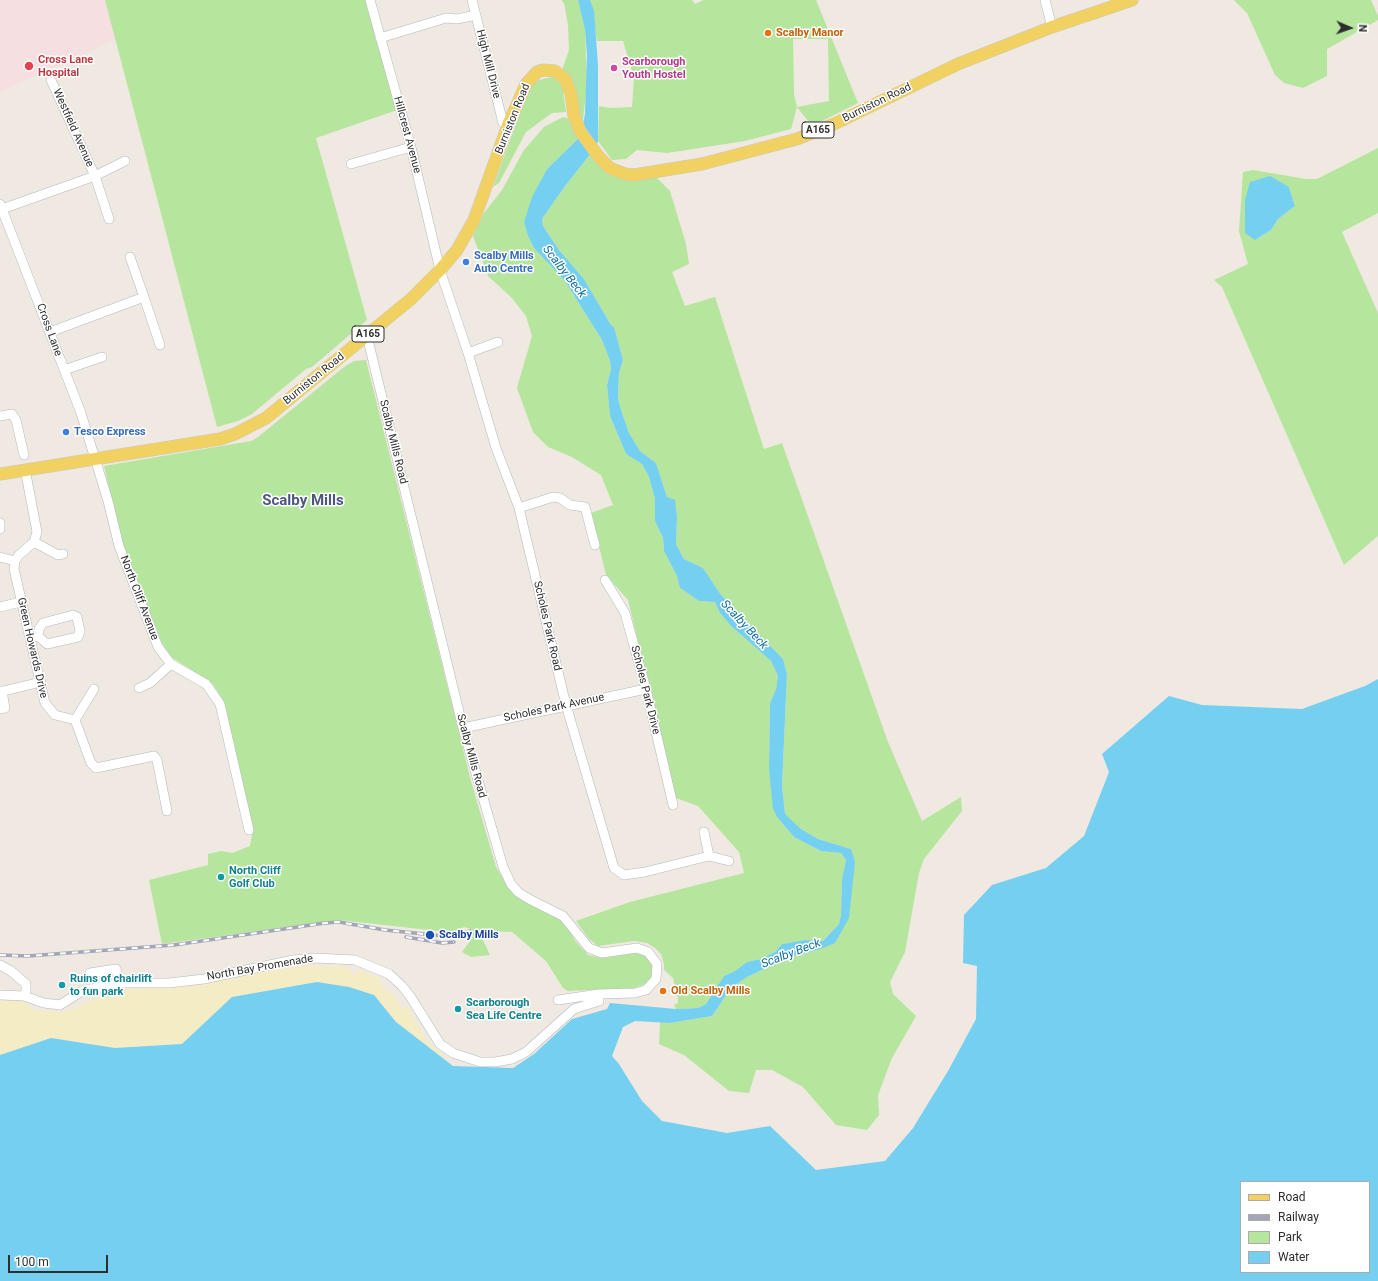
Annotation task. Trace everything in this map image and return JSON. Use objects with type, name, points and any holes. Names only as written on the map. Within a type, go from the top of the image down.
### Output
[{"type":"main road","name":"Burniston Road","points":[[0,474],[220,438],[235,434],[266,418],[411,299],[440,270],[457,250],[474,220],[508,125],[529,80],[537,72],[550,70],[561,75],[569,86],[574,116],[580,131],[599,157],[610,168],[625,174],[634,175],[702,164],[778,145],[834,124],[950,67],[1052,27],[1132,0]]},
{"type":"street","name":"Hillcrest Avenue","points":[[370,0],[411,147],[440,270]]},
{"type":"street","name":"High Mill Drive","points":[[472,0],[503,123],[508,125]]},
{"type":"street","points":[[1045,0],[1052,27]]},
{"type":"street","points":[[380,38],[446,18],[457,19],[476,15]]},
{"type":"street","name":"Westfield Avenue","points":[[51,80],[95,176],[109,219]]},
{"type":"street","points":[[351,164],[411,147]]},
{"type":"street","name":"Westfield Avenue","points":[[1,206],[95,176],[126,161]]},
{"type":"street","name":"Cross Lane","points":[[1,206],[88,432],[94,458]]},
{"type":"street","points":[[130,257],[160,345]]},
{"type":"street","name":"Scholes Park Road","points":[[440,270],[468,353],[496,448],[520,508],[566,706],[614,868],[624,875],[645,872],[709,856],[729,861]]},
{"type":"street","points":[[50,332],[144,297]]},
{"type":"street","name":"Scalby Mills Road","points":[[367,336],[463,728],[503,867],[511,884],[518,892],[563,916],[589,948],[602,953],[637,948],[648,952],[657,964],[656,979],[646,990],[635,993],[599,994],[558,1000]]},
{"type":"street","points":[[468,353],[498,342]]},
{"type":"street","points":[[64,370],[102,357]]},
{"type":"street","points":[[0,416],[12,414],[16,420],[24,454]]},
{"type":"street","name":"North Cliff Avenue","points":[[94,458],[108,501],[118,546],[158,647],[171,664],[206,684],[220,704],[249,830]]},
{"type":"street","points":[[0,557],[15,561],[19,555],[34,542],[37,532],[35,514],[25,469]]},
{"type":"street","points":[[520,508],[553,497],[560,498],[570,505],[584,507],[595,545]]},
{"type":"street","points":[[0,523],[0,529]]},
{"type":"street","points":[[34,542],[58,555],[63,554]]},
{"type":"street","name":"Green Howards Drive","points":[[15,561],[14,568],[21,602],[34,637],[45,702],[49,710],[55,715],[75,720]]},
{"type":"street","name":"Scholes Park Drive","points":[[605,580],[625,613],[646,689],[672,805]]},
{"type":"street","points":[[0,607],[21,602]]},
{"type":"street","points":[[73,615],[77,617],[80,631],[78,638],[47,644],[34,637],[43,623],[73,615]]},
{"type":"street","points":[[139,688],[150,683],[171,664]]},
{"type":"street","points":[[0,709],[4,708],[1,692],[41,682]]},
{"type":"street","points":[[94,689],[75,720],[90,763],[96,768],[154,756],[157,760],[168,811]]},
{"type":"street","name":"Scholes Park Avenue","points":[[463,728],[646,689]]},
{"type":"street","points":[[704,832],[709,856]]},
{"type":"street","name":"North Bay Promenade","points":[[0,995],[24,996],[44,1003],[60,1005],[82,991],[117,983],[169,984],[204,979],[293,960],[315,958],[355,960],[389,974],[402,986],[410,996],[440,1044],[453,1053],[467,1059],[488,1062],[512,1059],[526,1052],[574,1010],[599,1001],[599,994]]},
{"type":"street","points":[[0,966],[11,971],[26,984],[26,992],[24,996]]},
{"type":"street","points":[[90,973],[116,969],[117,972]]},
{"type":"shaded area","name":"Cross Lane Hospital","points":[[0,0],[105,0],[116,39],[0,92]]},
{"type":"green space","points":[[105,0],[370,0],[400,109],[316,138],[367,320],[312,367],[306,369],[252,414],[238,421],[217,427]]},
{"type":"green space","points":[[561,0],[578,0],[585,30],[587,84],[582,129],[562,70],[569,50],[568,25],[564,3]]},
{"type":"green space","points":[[590,0],[692,0],[695,4],[704,0],[816,0],[858,103],[812,126],[797,107],[791,129],[745,141],[667,153],[637,150],[626,159],[612,160],[598,141],[599,106],[609,108],[632,107],[634,78],[623,41],[597,41]],"holes":[[[793,39],[828,39],[829,101],[797,107],[794,94]]]},
{"type":"green space","points":[[1234,0],[1371,0],[1378,16],[1378,20],[1327,49],[1327,76],[1303,88],[1284,83],[1275,75],[1247,13]]},
{"type":"green space","points":[[552,77],[562,85],[566,112],[552,113],[526,132],[499,183],[493,187],[524,102],[535,81]]},
{"type":"green space","points":[[563,117],[569,119],[581,136],[547,169],[524,222],[528,236],[534,248],[565,281],[602,340],[610,361],[611,369],[607,385],[610,416],[626,454],[642,464],[649,477],[655,499],[655,521],[663,538],[664,551],[677,576],[680,588],[699,601],[715,602],[720,613],[731,626],[771,661],[778,676],[776,689],[770,703],[769,770],[777,817],[794,837],[821,851],[841,853],[846,860],[842,879],[841,915],[839,924],[823,941],[805,940],[782,944],[775,952],[761,959],[747,962],[735,971],[724,976],[706,1004],[698,1008],[676,1009],[674,1005],[678,1003],[678,996],[675,996],[673,992],[676,991],[673,978],[664,970],[661,954],[655,948],[647,943],[634,941],[598,946],[589,939],[576,921],[630,902],[744,873],[739,852],[698,806],[676,798],[628,600],[606,575],[591,513],[613,505],[601,475],[572,457],[548,447],[533,432],[517,388],[532,336],[526,316],[512,298],[488,276],[473,236],[484,213],[502,190],[524,150],[544,127]]},
{"type":"green space","points":[[1378,148],[1378,213],[1342,232],[1378,313],[1378,536],[1344,565],[1222,287],[1214,280],[1248,264],[1239,231],[1243,172],[1253,170],[1306,179],[1317,179]],"holes":[[[1289,187],[1295,206],[1278,219],[1271,230],[1255,240]]]},
{"type":"green space","points":[[592,152],[601,166],[655,176],[670,191],[686,244],[689,264],[672,272],[685,306],[715,297],[764,449],[782,443],[888,742],[922,821],[961,797],[962,811],[924,859],[919,873],[905,952],[890,982],[893,994],[916,1016],[892,1058],[878,1095],[879,1115],[867,1130],[836,1125],[803,1087],[772,1070],[756,1070],[749,1093],[729,1091],[684,1055],[659,1044],[660,1022],[670,1023],[712,1016],[731,988],[747,977],[792,956],[818,950],[849,918],[851,849],[818,839],[801,829],[785,815],[782,786],[787,674],[783,659],[721,595],[703,568],[684,559],[676,544],[677,518],[667,497],[656,463],[640,451],[629,433],[622,413],[618,399],[619,373],[623,360],[614,327],[611,325],[584,279],[559,250],[543,226],[542,219],[565,186]]},
{"type":"green space","name":"North Cliff Golf Club","points":[[366,360],[471,781],[496,867],[509,888],[521,900],[564,922],[576,942],[588,955],[602,958],[636,953],[647,957],[652,963],[654,973],[649,983],[634,988],[568,991],[563,988],[546,961],[512,932],[485,931],[482,938],[490,955],[471,957],[462,952],[473,937],[471,929],[464,927],[456,931],[447,932],[339,920],[162,944],[149,880],[208,865],[208,854],[221,851],[232,853],[250,846],[253,830],[226,709],[222,698],[212,683],[171,657],[162,643],[124,552],[104,466],[251,441],[258,437],[344,367],[354,361]]},
{"type":"sand","points":[[311,965],[351,967],[350,973],[354,975],[357,969],[381,979],[380,985],[393,994],[403,1009],[407,1006],[426,1039],[453,1066],[396,1022],[374,995],[349,987],[317,982],[232,997],[182,1044],[115,1048],[51,1038],[0,1055],[0,999],[29,1003],[29,1009],[60,1012],[74,1009],[97,997],[97,993],[128,989],[194,986],[233,977],[235,982],[238,982],[237,976]]},
{"type":"water","points":[[578,0],[590,0],[594,11],[598,65],[598,141],[596,147],[582,129],[585,114],[587,55],[585,30]]},
{"type":"water","name":"Scalby Beck","points":[[581,136],[592,152],[565,186],[542,219],[543,226],[559,250],[584,279],[611,325],[614,327],[623,360],[619,373],[618,399],[622,413],[629,433],[640,451],[656,463],[667,497],[675,500],[677,518],[676,544],[684,559],[703,568],[721,595],[783,659],[787,674],[782,786],[785,814],[801,829],[818,839],[851,849],[855,862],[849,918],[835,943],[818,950],[792,956],[747,977],[731,988],[712,1016],[670,1023],[635,1021],[623,1027],[612,1056],[619,1064],[642,1101],[662,1121],[727,1133],[770,1126],[816,1170],[885,1161],[913,1128],[948,1071],[976,1019],[977,966],[963,963],[964,915],[992,885],[1046,868],[1084,836],[1109,772],[1102,754],[1169,696],[1202,705],[1302,709],[1365,686],[1378,679],[1378,1281],[0,1281],[0,1055],[51,1038],[115,1048],[182,1044],[232,997],[317,982],[349,987],[374,995],[396,1022],[453,1066],[513,1068],[534,1054],[572,1019],[607,1009],[610,1003],[676,1009],[698,1008],[706,1004],[724,976],[735,971],[747,962],[761,959],[775,952],[782,944],[805,940],[823,941],[839,924],[841,915],[842,879],[846,860],[841,853],[821,851],[794,837],[777,817],[773,809],[769,770],[770,703],[776,689],[778,676],[771,661],[731,626],[720,613],[715,602],[699,601],[680,588],[677,576],[664,551],[663,538],[655,521],[655,499],[649,477],[642,464],[626,454],[610,416],[607,385],[611,369],[610,361],[602,340],[565,281],[534,248],[528,236],[524,222],[532,197],[547,169]]},
{"type":"water","points":[[1270,176],[1289,187],[1295,206],[1278,219],[1271,230],[1255,240],[1245,233],[1245,200],[1250,182]]},
{"type":"railway","points":[[0,955],[28,956],[174,945],[339,922],[385,930],[453,937],[470,931]]},
{"type":"railway","points":[[406,937],[442,943],[454,942]]},
{"type":"place","name":"Scalby Manor","points":[[768,33]]},
{"type":"place","name":"Cross Lane Hospital","points":[[29,66]]},
{"type":"place","name":"Scarborough Youth Hostel","points":[[614,68]]},
{"type":"place","name":"Scalby Mills Auto Centre","points":[[466,262]]},
{"type":"place","name":"Tesco Express","points":[[66,432]]},
{"type":"place","name":"North Cliff Golf Club","points":[[221,877]]},
{"type":"place","name":"Scalby Mills","points":[[430,935]]},
{"type":"place","name":"Ruins of chairlift to fun park","points":[[62,985]]},
{"type":"place","name":"Old Scalby Mills","points":[[663,991]]},
{"type":"place","name":"Scarborough Sea Life Centre","points":[[458,1009]]},
{"type":"district","name":"Scalby Mills","points":[[303,501]]}]
